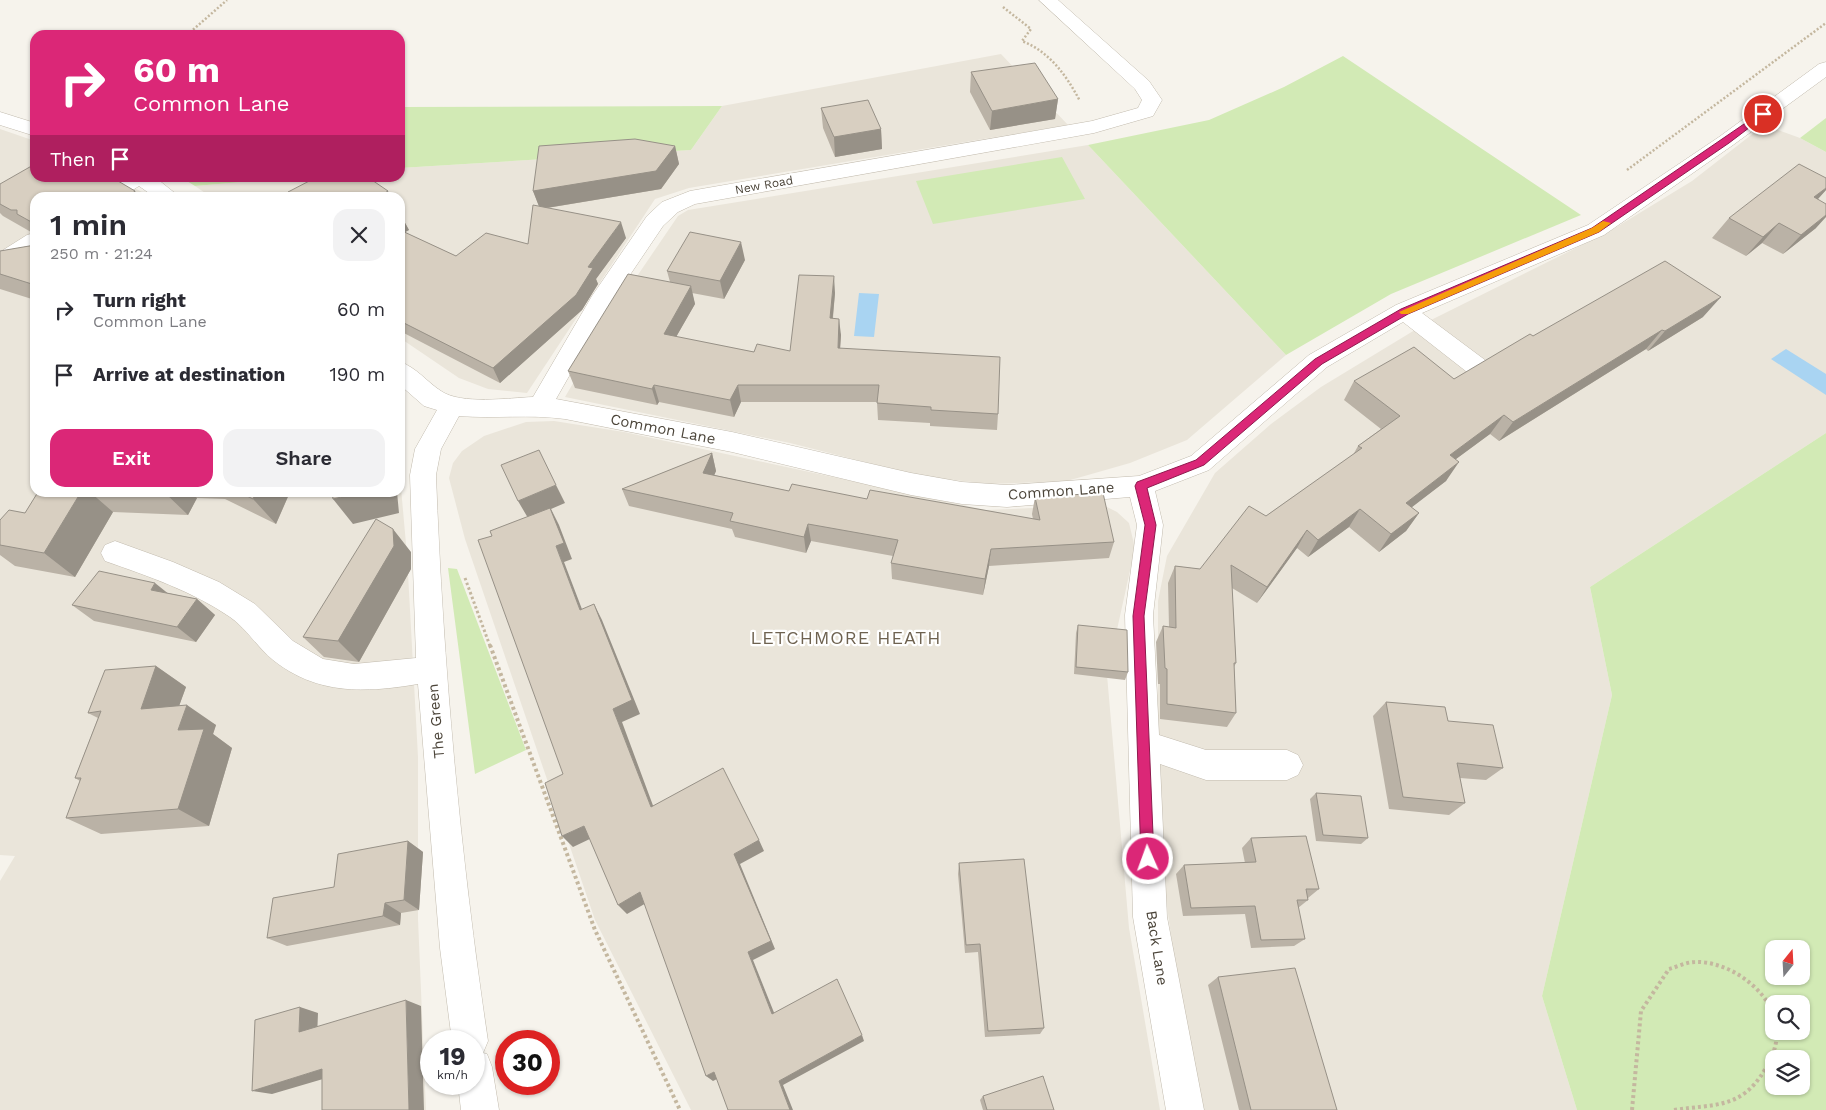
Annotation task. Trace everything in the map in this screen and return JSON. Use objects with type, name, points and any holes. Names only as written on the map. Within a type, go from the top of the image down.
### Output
[{"type":"street","name":"New Road","points":[[540,406],[600,302],[655,220],[670,207],[690,198],[1094,127],[1146,112],[1152,100],[1142,85],[1048,0]]},
{"type":"street","name":"Common Lane","points":[[452,406],[487,409],[540,406],[732,442],[911,484],[962,493],[1007,496],[1141,486],[1200,462],[1318,362],[1404,312],[1596,230],[1726,141],[1826,68]]},
{"type":"street","points":[[0,118],[30,128]]},
{"type":"street","points":[[114,192],[130,182]]},
{"type":"street","points":[[148,182],[162,192]]},
{"type":"street","points":[[2,276],[5,259],[30,243]]},
{"type":"street","points":[[1404,312],[1476,366]]},
{"type":"street","points":[[405,375],[433,398],[452,406]]},
{"type":"street","name":"The Green","points":[[452,406],[428,449],[424,475],[425,540],[431,669],[457,948],[468,1030]]},
{"type":"street","name":"Back Lane","points":[[1141,486],[1150,525],[1138,616],[1150,917],[1185,1110]]},
{"type":"street","points":[[115,553],[192,580],[241,609],[284,651],[312,669],[337,677],[362,679],[431,669]]},
{"type":"street","points":[[1142,744],[1206,765],[1287,765]]},
{"type":"street","points":[[478,1095],[480,1110]]},
{"type":"path","points":[[193,30],[227,0]]},
{"type":"path","points":[[1004,7],[1031,29],[1022,41],[1035,44],[1068,78],[1094,127]]},
{"type":"path","points":[[1620,174],[1826,23]]},
{"type":"path","points":[[425,540],[461,568],[595,930],[680,1110]]},
{"type":"path","points":[[1632,1110],[1641,1011],[1669,969],[1695,962],[1720,967],[1748,981],[1765,998]]},
{"type":"path","points":[[1674,1110],[1742,1098],[1766,1071],[1778,1040]]},
{"type":"shaded area","points":[[1001,54],[1068,125],[689,188],[655,199],[527,393],[488,389],[459,378],[405,341],[405,192],[204,192],[195,186],[240,182],[405,182],[405,168],[691,150],[722,106]]},
{"type":"shaded area","points":[[1764,125],[1800,138],[1826,152],[1826,433],[1590,587],[1612,695],[1542,996],[1577,1110],[1202,1110],[1179,996],[1163,876],[1158,738],[1158,601],[1167,556],[1215,473],[1271,424],[1321,387],[1433,319],[1610,231],[1692,181]]},
{"type":"shaded area","points":[[0,129],[30,139],[30,182],[123,182],[142,192],[30,192],[30,497],[402,497],[407,555],[418,757],[418,919],[423,1030],[420,1030],[420,1095],[425,1095],[426,1110],[0,1110],[0,881],[15,856],[0,855]]},
{"type":"shaded area","points":[[1088,145],[1286,355],[1187,440],[1130,463],[1067,481],[989,484],[920,476],[790,443],[565,397],[629,288],[678,216],[688,210]]},
{"type":"shaded area","points":[[554,421],[624,432],[986,510],[1103,505],[1117,512],[1129,523],[1135,548],[1107,675],[1129,928],[1160,1110],[691,1110],[595,920],[465,539],[449,478],[453,463],[462,451],[484,436],[526,422]]},
{"type":"green space","points":[[1343,56],[1581,215],[1391,294],[1286,355],[1088,145],[1209,120],[1284,87]]},
{"type":"green space","points":[[722,106],[691,150],[405,168],[405,107]]},
{"type":"green space","points":[[1826,118],[1826,152],[1800,138]]},
{"type":"green space","points":[[1062,157],[1085,199],[933,224],[916,181]]},
{"type":"green space","points":[[188,182],[240,182],[195,186]]},
{"type":"green space","points":[[1826,433],[1826,1110],[1577,1110],[1542,996],[1612,695],[1590,587]]},
{"type":"green space","points":[[448,568],[457,569],[526,750],[475,774]]},
{"type":"water","points":[[859,293],[879,294],[874,337],[854,336]]},
{"type":"water","points":[[1786,349],[1826,374],[1826,395],[1771,359]]},
{"type":"building","points":[[1035,63],[1058,99],[992,111],[971,72]]},
{"type":"building","points":[[868,100],[881,129],[834,137],[821,108]]},
{"type":"building","points":[[635,139],[675,146],[656,171],[533,191],[539,146]]},
{"type":"building","points":[[1799,164],[1826,178],[1826,188],[1814,197],[1826,204],[1826,215],[1801,235],[1779,223],[1763,237],[1729,218]]},
{"type":"building","points":[[30,167],[30,182],[120,182],[135,191],[30,192],[30,221],[17,214],[17,210],[11,210],[0,204],[0,184]]},
{"type":"building","points":[[307,182],[375,182],[388,191],[386,192],[288,192]]},
{"type":"building","points":[[533,205],[621,222],[588,267],[593,268],[576,295],[493,368],[405,324],[405,232],[456,256],[486,233],[528,244]]},
{"type":"building","points":[[690,232],[741,242],[720,281],[667,271]]},
{"type":"building","points":[[30,246],[30,283],[0,274],[0,251]]},
{"type":"building","points":[[1665,261],[1721,297],[1665,331],[1662,330],[1513,422],[1504,415],[1450,455],[1459,462],[1406,503],[1419,513],[1391,534],[1360,509],[1318,540],[1307,530],[1267,587],[1231,565],[1236,663],[1234,663],[1236,713],[1167,704],[1167,669],[1165,668],[1163,626],[1176,628],[1175,566],[1200,569],[1249,506],[1266,516],[1362,448],[1358,446],[1400,416],[1354,381],[1414,347],[1454,379],[1530,334],[1533,336]]},
{"type":"building","points":[[628,274],[691,286],[664,334],[754,352],[757,344],[790,351],[799,275],[834,276],[830,318],[839,319],[838,348],[1000,357],[998,414],[931,410],[931,407],[877,403],[879,385],[738,385],[730,400],[654,385],[652,389],[568,371]]},
{"type":"building","points":[[539,450],[556,485],[518,501],[501,465]]},
{"type":"building","points":[[712,453],[703,473],[789,491],[792,484],[867,499],[870,490],[1040,520],[1035,497],[1103,493],[1114,542],[991,549],[985,579],[891,563],[898,540],[808,524],[804,537],[730,521],[733,513],[622,489]]},
{"type":"building","points":[[35,497],[78,497],[44,553],[0,545],[0,520],[9,510],[25,513]]},
{"type":"building","points":[[550,508],[564,543],[556,546],[580,610],[594,604],[632,700],[613,709],[651,807],[723,768],[759,840],[734,854],[771,941],[748,952],[772,1014],[837,979],[862,1035],[779,1081],[790,1110],[728,1110],[714,1072],[706,1076],[640,892],[618,905],[584,826],[562,836],[545,783],[563,774],[478,540],[492,536],[490,531]]},
{"type":"building","points":[[376,519],[393,529],[394,546],[338,641],[303,637]]},
{"type":"building","points":[[99,571],[155,583],[151,590],[197,599],[177,627],[72,605]]},
{"type":"building","points":[[1078,625],[1127,630],[1128,672],[1076,667]]},
{"type":"building","points":[[156,666],[141,709],[187,705],[178,730],[204,729],[178,809],[66,818],[81,778],[75,778],[101,711],[88,713],[105,670]]},
{"type":"building","points":[[1386,702],[1445,707],[1448,721],[1493,725],[1503,768],[1457,763],[1465,803],[1403,797]]},
{"type":"building","points":[[1316,793],[1361,796],[1368,838],[1323,835]]},
{"type":"building","points":[[1306,836],[1319,889],[1306,889],[1308,900],[1297,900],[1305,939],[1261,940],[1255,906],[1191,908],[1184,865],[1256,862],[1251,838]]},
{"type":"building","points":[[408,841],[404,900],[385,903],[383,916],[267,938],[273,898],[334,887],[338,854]]},
{"type":"building","points":[[1024,859],[1044,1028],[988,1031],[980,944],[966,945],[959,863]]},
{"type":"building","points":[[1295,968],[1337,1110],[1251,1110],[1218,977]]},
{"type":"building","points":[[406,1000],[409,1110],[322,1110],[322,1069],[252,1091],[255,1020],[300,1007],[299,1032]]},
{"type":"building","points":[[1043,1076],[1054,1110],[987,1110],[983,1096]]},
{"type":"slow traffic","points":[[1404,312],[1596,230],[1607,223]]},
{"type":"district","name":"LETCHMORE HEATH","points":[[846,637]]},
{"type":"route","points":[[1148,859],[1138,616],[1150,525],[1141,486],[1200,462],[1318,362],[1404,312],[1596,230],[1763,114]]}]
